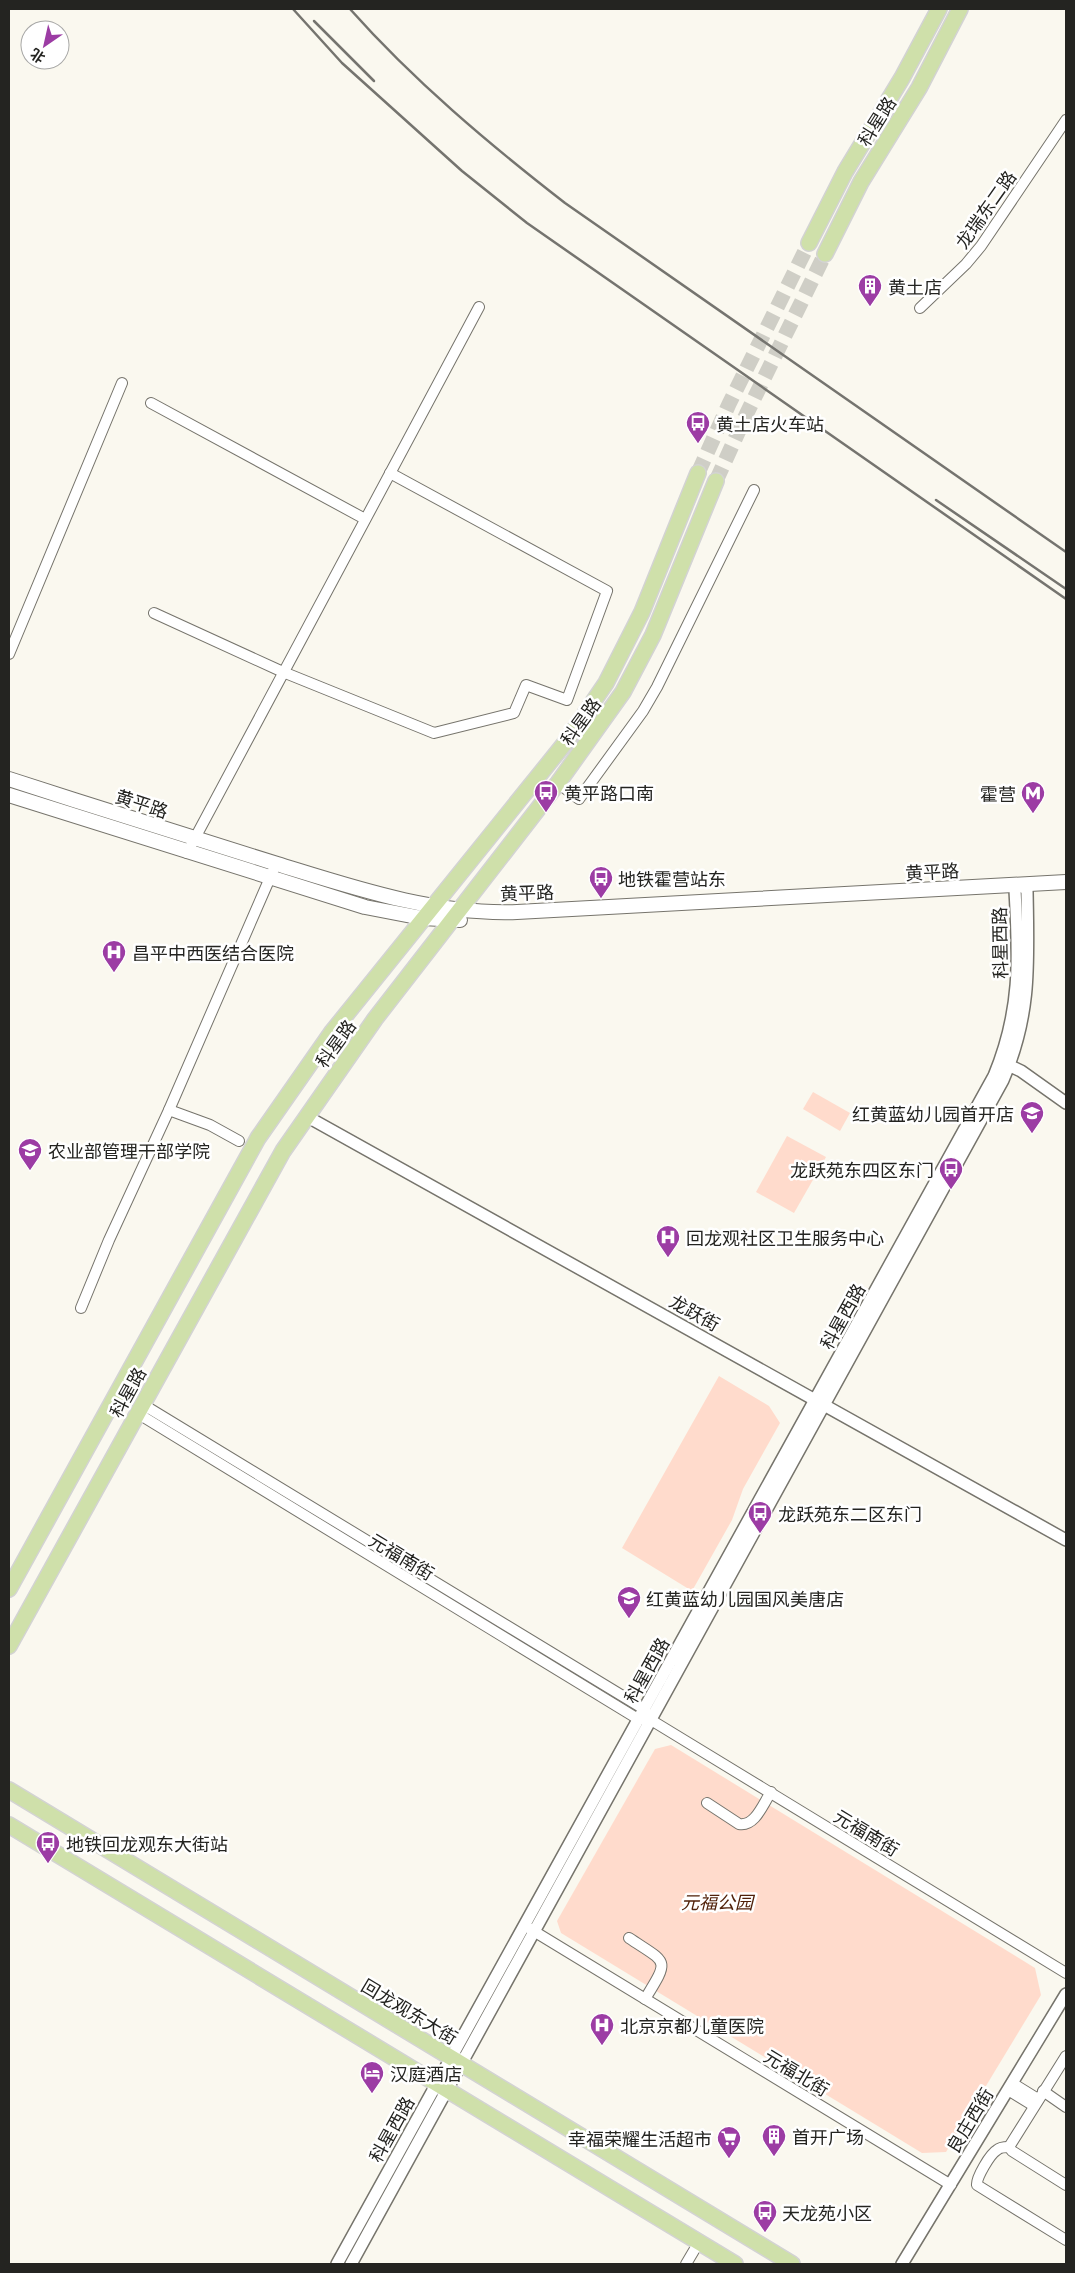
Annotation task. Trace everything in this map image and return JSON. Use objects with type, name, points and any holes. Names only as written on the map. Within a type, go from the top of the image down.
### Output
[{"type":"main road","name":"科星路","points":[[809,243],[845,172],[902,78],[939,9]]},
{"type":"main road","name":"科星路","points":[[825,254],[861,182],[919,88],[960,9]]},
{"type":"main road","name":"科星路","points":[[9,1589],[258,1138],[332,1032],[565,743],[606,683],[642,612],[698,473]]},
{"type":"main road","name":"科星路","points":[[9,1646],[258,1192],[306,1116],[374,1019],[558,783],[612,709],[638,666],[660,621],[716,481]]},
{"type":"main road","name":"黄平路","points":[[9,779],[193,839],[367,892],[432,906],[456,915]]},
{"type":"main road","name":"黄平路","points":[[9,795],[365,907],[422,918],[1021,888],[1066,888]]},
{"type":"main road","name":"黄平路","points":[[1021,888],[1066,882]]},
{"type":"main road","name":"回龙观东大街","points":[[9,1790],[792,2264]]},
{"type":"main road","points":[[9,1825],[735,2264]]},
{"type":"street","name":"龙瑞东二路","points":[[920,308],[966,264],[981,246],[1066,120]]},
{"type":"street","points":[[187,852],[479,307]]},
{"type":"street","points":[[9,654],[122,384]]},
{"type":"street","points":[[151,402],[365,519]]},
{"type":"street","points":[[154,613],[283,672],[434,733],[514,713],[526,685],[567,700],[607,591],[390,473]]},
{"type":"street","points":[[558,783],[579,799],[643,711],[674,655],[754,490]]},
{"type":"street","points":[[81,1308],[109,1240],[169,1110],[276,864]]},
{"type":"street","name":"科星西路","points":[[351,2264],[456,2061],[529,1929],[651,1720],[985,1093],[1005,1063],[1020,1035],[1027,993],[1028,954],[1021,888]]},
{"type":"street","points":[[1005,1063],[1066,1103]]},
{"type":"street","points":[[169,1110],[210,1125],[239,1141]]},
{"type":"street","name":"龙跃街","points":[[306,1116],[1066,1540]]},
{"type":"street","name":"科星西路","points":[[529,1929],[641,1714],[820,1402]]},
{"type":"street","name":"元福南街","points":[[139,1409],[1066,1973]]},
{"type":"street","points":[[707,1803],[740,1824],[745,1824],[754,1820],[771,1792]]},
{"type":"street","name":"元福北街","points":[[529,1929],[951,2185]]},
{"type":"street","points":[[629,1938],[658,1957],[662,1964],[662,1971],[644,1999]]},
{"type":"street","name":"良庄西街","points":[[902,2264],[1066,1994]]},
{"type":"street","points":[[1009,2147],[1066,2056]]},
{"type":"street","points":[[1010,2086],[1038,2099],[1066,2107]]},
{"type":"street","name":"科星西路","points":[[337,2264],[442,2087]]},
{"type":"street","points":[[1009,2147],[1012,2151],[1066,2185]]},
{"type":"street","points":[[1009,2147],[1000,2148],[993,2153],[978,2178],[977,2185],[1066,2240]]},
{"type":"street","points":[[686,2264],[699,2242]]},
{"type":"green space","points":[[813,1092],[850,1113],[840,1131],[803,1109]]},
{"type":"green space","points":[[787,1136],[826,1157],[794,1213],[756,1192]]},
{"type":"green space","points":[[719,1376],[769,1406],[780,1423],[743,1489],[732,1520],[692,1591],[622,1548]]},
{"type":"green space","name":"元福公园","points":[[671,1745],[1035,1968],[1041,1995],[946,2152],[922,2153],[561,1933],[557,1921],[655,1749]]},
{"type":"tunnel","points":[[698,473],[729,404],[809,243]]},
{"type":"tunnel","points":[[716,481],[746,415],[825,254]]},
{"type":"railway","points":[[293,9],[342,63],[462,171],[527,223],[1066,599]]},
{"type":"railway","points":[[350,9],[374,36],[453,111],[565,203],[1066,552]]},
{"type":"railway","points":[[314,21],[374,81]]},
{"type":"railway","points":[[936,500],[1066,589]]},
{"type":"place","name":"黄土店","points":[[870,307]]},
{"type":"place","name":"黄土店火车站","points":[[698,444]]},
{"type":"place","name":"黄平路口南","points":[[546,813]]},
{"type":"place","name":"霍营","points":[[1033,814]]},
{"type":"place","name":"地铁霍营站东","points":[[601,899]]},
{"type":"place","name":"昌平中西医结合医院","points":[[114,973]]},
{"type":"place","name":"红黄蓝幼儿园首开店","points":[[1032,1134]]},
{"type":"place","name":"农业部管理干部学院","points":[[30,1171]]},
{"type":"place","name":"龙跃苑东四区东门","points":[[951,1190]]},
{"type":"place","name":"回龙观社区卫生服务中心","points":[[668,1258]]},
{"type":"place","name":"龙跃苑东二区东门","points":[[760,1534]]},
{"type":"place","name":"红黄蓝幼儿园国风美唐店","points":[[629,1619]]},
{"type":"place","name":"地铁回龙观东大街站","points":[[48,1864]]},
{"type":"place","name":"北京京都儿童医院","points":[[602,2046]]},
{"type":"place","name":"汉庭酒店","points":[[372,2094]]},
{"type":"place","name":"首开广场","points":[[774,2157]]},
{"type":"place","name":"幸福荣耀生活超市","points":[[729,2159]]},
{"type":"place","name":"天龙苑小区","points":[[765,2233]]}]
